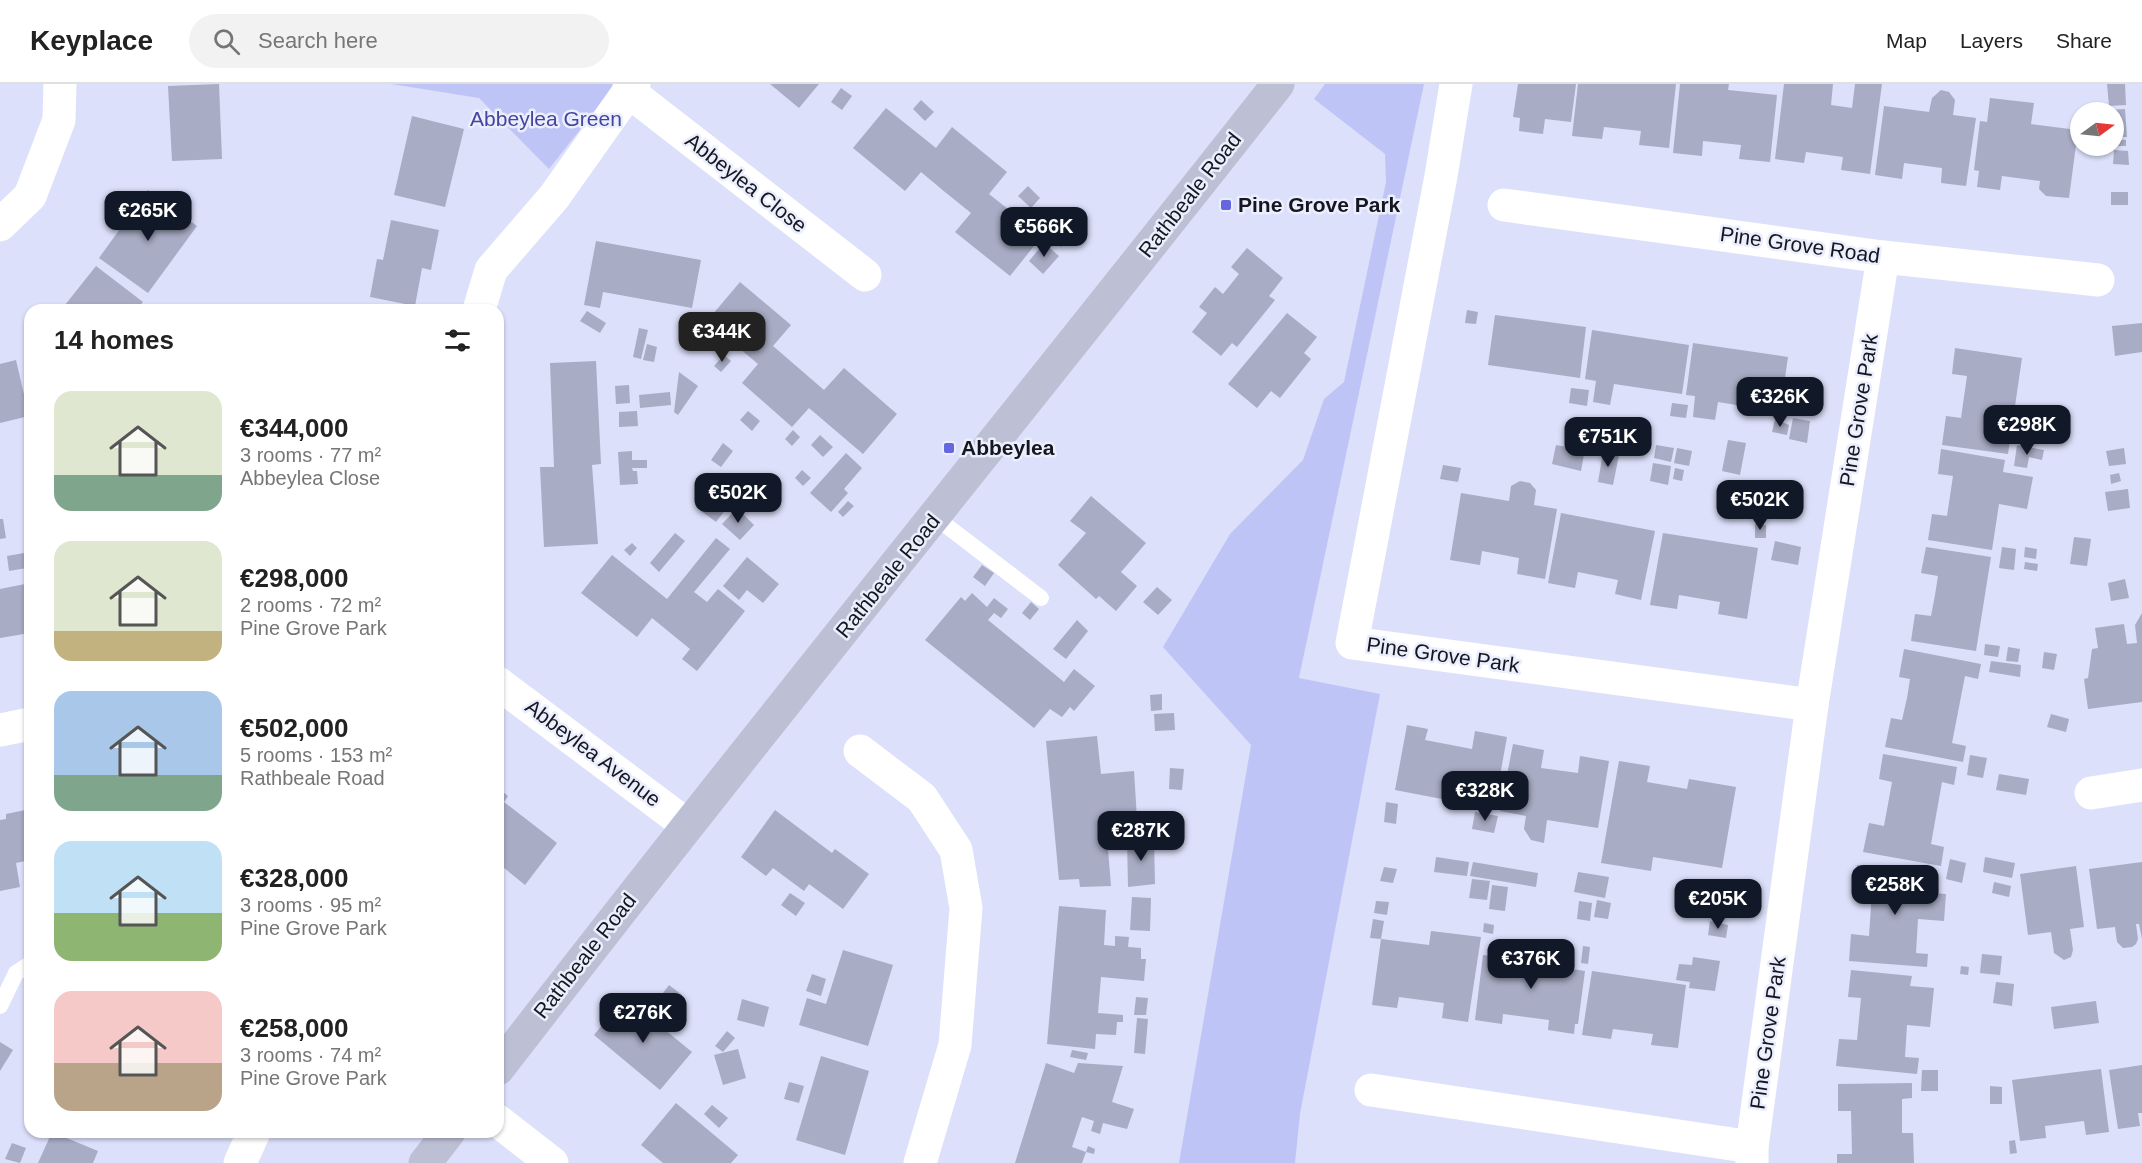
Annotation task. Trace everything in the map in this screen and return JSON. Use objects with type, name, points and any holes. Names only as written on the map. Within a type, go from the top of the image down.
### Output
[{"type":"main road","name":"Rathbeale Road","points":[[504,1061],[687,825],[935,517],[1278,84]]},
{"type":"main road","points":[[425,1163],[444,1138]]},
{"type":"street","points":[[0,225],[30,196],[59,120],[60,84]]},
{"type":"street","name":"Pine Grove Park","points":[[1456,84],[1442,176],[1352,643],[1812,705]]},
{"type":"street","points":[[481,304],[491,270],[554,196],[631,88]]},
{"type":"street","name":"Abbeylea Close","points":[[631,88],[865,275]]},
{"type":"street","name":"Pine Grove Road","points":[[1503,206],[1883,256],[2098,280]]},
{"type":"street","name":"Pine Grove Park","points":[[1371,1090],[1752,1155],[1812,705],[1883,256]]},
{"type":"street","name":"Abbeylea Avenue","points":[[504,688],[687,825]]},
{"type":"street","points":[[0,730],[24,725]]},
{"type":"street","points":[[860,751],[922,798],[956,850],[966,908],[955,1045],[920,1163]]},
{"type":"street","points":[[2091,793],[2142,785]]},
{"type":"street","points":[[504,1126],[552,1163]]},
{"type":"street","points":[[240,1163],[251,1138]]},
{"type":"lane","points":[[935,517],[1041,598]]},
{"type":"lane","points":[[0,1006],[16,973],[24,968]]},
{"type":"green space","name":"Abbeylea Green","points":[[391,84],[616,84],[549,169],[479,98]]},
{"type":"green space","points":[[1325,84],[1424,84],[1299,678],[1380,694],[1300,1114],[1295,1163],[1179,1163],[1251,745],[1163,647],[1230,534],[1303,460],[1324,399],[1344,382],[1386,182],[1385,154],[1314,99]]},
{"type":"building","points":[[219,84],[222,159],[172,161],[168,86]]},
{"type":"building","points":[[770,84],[819,84],[799,108]]},
{"type":"building","points":[[1518,84],[1576,84],[1571,122],[1545,119],[1543,134],[1519,131],[1520,118],[1513,117]]},
{"type":"building","points":[[1578,84],[1676,84],[1669,148],[1639,145],[1641,131],[1604,127],[1602,139],[1572,136]]},
{"type":"building","points":[[1680,84],[1729,84],[1728,90],[1777,95],[1770,162],[1739,159],[1741,145],[1703,141],[1702,156],[1673,153]]},
{"type":"building","points":[[1784,84],[1833,84],[1831,105],[1852,108],[1855,84],[1882,84],[1870,174],[1841,170],[1843,157],[1806,152],[1804,163],[1775,159]]},
{"type":"building","points":[[2107,84],[2125,84],[2126,105],[2124,102],[2109,102]]},
{"type":"building","points":[[841,88],[852,96],[842,110],[831,102]]},
{"type":"building","points":[[1941,90],[1949,92],[1955,100],[1953,115],[1976,118],[1966,186],[1941,183],[1942,168],[1904,163],[1902,179],[1875,175],[1884,106],[1929,112],[1932,98]]},
{"type":"building","points":[[1990,98],[2034,103],[2031,124],[2070,129],[2070,156],[2075,156],[2069,198],[2046,196],[2039,189],[2040,181],[2002,176],[2000,190],[1977,187],[1979,171],[1974,170],[1980,121],[1987,122]]},
{"type":"building","points":[[921,100],[934,112],[925,121],[913,109]]},
{"type":"building","points":[[886,108],[936,148],[952,127],[1007,172],[989,194],[1042,236],[1010,276],[955,232],[971,213],[921,172],[905,191],[853,148]]},
{"type":"building","points":[[2125,109],[2127,137],[2124,137]]},
{"type":"building","points":[[412,116],[464,129],[445,207],[394,195]]},
{"type":"building","points":[[2124,151],[2128,151],[2129,165],[2113,164],[2114,156],[2124,156]]},
{"type":"building","points":[[1028,186],[1040,198],[1031,208],[1018,196]]},
{"type":"building","points":[[148,190],[197,226],[148,293],[99,258]]},
{"type":"building","points":[[2111,192],[2128,192],[2128,205],[2111,205]]},
{"type":"building","points":[[391,220],[439,230],[431,270],[422,268],[415,304],[370,297],[377,259],[383,260]]},
{"type":"building","points":[[1063,224],[1074,233],[1061,247],[1051,239]]},
{"type":"building","points":[[596,241],[701,260],[692,308],[603,292],[600,308],[584,305]]},
{"type":"building","points":[[1044,243],[1059,256],[1043,274],[1029,261]]},
{"type":"building","points":[[1247,248],[1283,278],[1269,296],[1275,300],[1237,347],[1232,343],[1221,356],[1192,332],[1207,313],[1199,307],[1215,287],[1223,294],[1239,274],[1231,267]]},
{"type":"building","points":[[96,266],[143,302],[141,304],[66,304]]},
{"type":"building","points":[[740,282],[791,325],[773,346],[824,390],[844,368],[897,414],[863,454],[809,408],[792,427],[742,383],[758,364],[707,321]]},
{"type":"building","points":[[1467,310],[1478,312],[1476,324],[1465,323]]},
{"type":"building","points":[[587,311],[606,323],[600,333],[580,321]]},
{"type":"building","points":[[1287,313],[1317,337],[1304,353],[1311,359],[1280,398],[1271,391],[1257,408],[1228,384]]},
{"type":"building","points":[[1495,315],[1586,327],[1580,378],[1488,365]]},
{"type":"building","points":[[2142,323],[2142,352],[2115,356],[2112,326]]},
{"type":"building","points":[[639,328],[648,330],[641,359],[633,357]]},
{"type":"building","points":[[1592,330],[1689,345],[1682,394],[1614,384],[1610,405],[1593,402],[1596,381],[1585,379]]},
{"type":"building","points":[[1693,343],[1788,357],[1780,412],[1718,402],[1715,420],[1693,417],[1695,396],[1686,395]]},
{"type":"building","points":[[647,344],[657,347],[654,362],[643,360]]},
{"type":"building","points":[[1955,348],[2022,358],[2008,454],[1942,445],[1946,416],[1961,418],[1967,376],[1952,374]]},
{"type":"building","points":[[724,355],[731,361],[721,372],[714,366]]},
{"type":"building","points":[[16,360],[24,394],[24,417],[0,423],[0,364]]},
{"type":"building","points":[[596,361],[601,464],[592,465],[598,544],[544,547],[540,467],[554,467],[550,363]]},
{"type":"building","points":[[679,372],[698,386],[678,415],[674,412]]},
{"type":"building","points":[[629,385],[630,403],[616,404],[615,386]]},
{"type":"building","points":[[1571,388],[1589,390],[1587,406],[1569,403]]},
{"type":"building","points":[[670,392],[671,405],[640,408],[639,395]]},
{"type":"building","points":[[1672,403],[1688,405],[1686,418],[1670,416]]},
{"type":"building","points":[[637,411],[638,426],[619,427],[619,412]]},
{"type":"building","points":[[748,411],[760,421],[752,431],[740,420]]},
{"type":"building","points":[[1793,418],[1810,421],[1807,443],[1789,439]]},
{"type":"building","points":[[1775,419],[1789,425],[1787,435],[1772,432]]},
{"type":"building","points":[[1576,424],[1589,426],[1581,471],[1552,464],[1556,445],[1572,448]]},
{"type":"building","points":[[793,430],[800,437],[792,446],[785,439]]},
{"type":"building","points":[[820,435],[833,447],[823,457],[811,445]]},
{"type":"building","points":[[1728,440],[1746,443],[1740,475],[1722,471]]},
{"type":"building","points":[[723,443],[733,451],[721,467],[711,460]]},
{"type":"building","points":[[1656,445],[1674,448],[1671,462],[1654,458]]},
{"type":"building","points":[[2017,445],[2044,450],[2042,460],[2029,457],[2027,468],[2014,466]]},
{"type":"building","points":[[1677,448],[1692,451],[1689,466],[1674,463]]},
{"type":"building","points":[[2124,448],[2126,464],[2109,466],[2106,451]]},
{"type":"building","points":[[1941,449],[2005,460],[2003,472],[2033,477],[2027,509],[1999,504],[1992,550],[1928,540],[1932,514],[1947,516],[1953,476],[1938,474]]},
{"type":"building","points":[[632,451],[632,460],[647,460],[647,468],[632,468],[633,471],[637,471],[638,484],[620,485],[618,452]]},
{"type":"building","points":[[1603,452],[1619,455],[1613,485],[1598,482]]},
{"type":"building","points":[[846,453],[862,468],[844,489],[848,493],[831,512],[810,493]]},
{"type":"building","points":[[1653,463],[1671,466],[1668,485],[1650,481]]},
{"type":"building","points":[[1443,465],[1461,468],[1458,482],[1440,479]]},
{"type":"building","points":[[1675,468],[1684,470],[1682,481],[1673,479]]},
{"type":"building","points":[[802,470],[811,478],[803,486],[795,478]]},
{"type":"building","points":[[2119,473],[2121,481],[2111,484],[2110,475]]},
{"type":"building","points":[[1520,481],[1530,483],[1536,490],[1534,505],[1557,509],[1545,579],[1517,574],[1519,558],[1482,551],[1480,565],[1450,560],[1461,493],[1509,501],[1511,486]]},
{"type":"building","points":[[713,484],[733,500],[716,522],[696,507]]},
{"type":"building","points":[[2128,489],[2130,508],[2108,511],[2105,492]]},
{"type":"building","points":[[1091,496],[1146,543],[1121,572],[1137,586],[1116,611],[1099,596],[1096,599],[1058,565],[1086,533],[1070,521]]},
{"type":"building","points":[[848,501],[854,506],[843,517],[838,512]]},
{"type":"building","points":[[737,508],[754,525],[740,540],[722,524]]},
{"type":"building","points":[[1561,513],[1655,531],[1641,600],[1615,594],[1618,580],[1578,572],[1575,588],[1548,583]]},
{"type":"building","points":[[0,519],[3,519],[6,538],[0,539]]},
{"type":"building","points":[[1755,524],[1766,525],[1766,538],[1755,538]]},
{"type":"building","points":[[675,533],[685,541],[659,572],[650,563]]},
{"type":"building","points":[[1663,533],[1758,548],[1747,619],[1718,614],[1720,602],[1679,595],[1677,609],[1650,605]]},
{"type":"building","points":[[2074,537],[2091,539],[2087,566],[2070,564]]},
{"type":"building","points":[[716,538],[730,549],[694,592],[707,602],[718,589],[745,611],[697,671],[682,659],[690,649],[652,618],[637,637],[581,593],[612,555],[667,599]]},
{"type":"building","points":[[1775,541],[1801,547],[1798,565],[1771,560]]},
{"type":"building","points":[[632,543],[637,548],[630,556],[624,550]]},
{"type":"building","points":[[1926,547],[1991,557],[1976,651],[1911,641],[1915,614],[1931,616],[1935,595],[1938,576],[1921,573]]},
{"type":"building","points":[[2002,547],[2016,549],[2014,570],[1999,568]]},
{"type":"building","points":[[2025,547],[2037,549],[2036,559],[2024,557]]},
{"type":"building","points":[[24,553],[24,568],[9,571],[7,556]]},
{"type":"building","points":[[747,557],[779,584],[763,603],[747,590],[739,600],[723,586]]},
{"type":"building","points":[[2025,562],[2038,564],[2037,571],[2024,569]]},
{"type":"building","points":[[982,565],[994,573],[985,586],[973,577]]},
{"type":"building","points":[[2125,579],[2129,598],[2111,601],[2108,583]]},
{"type":"building","points":[[24,584],[24,634],[0,638],[0,589]]},
{"type":"building","points":[[1157,587],[1172,600],[1158,615],[1143,602]]},
{"type":"building","points":[[972,593],[987,607],[994,598],[1008,609],[1001,618],[994,613],[988,620],[1064,682],[1074,669],[1095,686],[1074,711],[1070,707],[1062,717],[1050,709],[1034,728],[925,640],[961,597],[965,601]]},
{"type":"building","points":[[1031,602],[1039,609],[1030,620],[1022,613]]},
{"type":"building","points":[[2142,613],[2142,702],[2088,709],[2084,679],[2088,678],[2092,649],[2098,648],[2095,628],[2124,624],[2127,644],[2137,643],[2135,625]]},
{"type":"building","points":[[1077,620],[1088,631],[1066,659],[1053,649]]},
{"type":"building","points":[[1985,644],[2000,646],[1998,657],[1984,655]]},
{"type":"building","points":[[2008,647],[2020,649],[2018,662],[2006,661]]},
{"type":"building","points":[[1904,649],[1981,664],[1978,679],[1965,676],[1952,743],[1966,746],[1963,762],[1885,747],[1891,718],[1902,720],[1907,698],[1910,679],[1899,677]]},
{"type":"building","points":[[2044,652],[2057,654],[2054,670],[2042,668]]},
{"type":"building","points":[[1991,661],[2021,665],[2020,677],[1989,672]]},
{"type":"building","points":[[1162,694],[1162,710],[1151,711],[1150,695]]},
{"type":"building","points":[[1174,713],[1175,730],[1155,731],[1154,714]]},
{"type":"building","points":[[2051,714],[2069,719],[2066,732],[2047,727]]},
{"type":"building","points":[[1407,725],[1428,729],[1425,740],[1472,749],[1475,731],[1507,737],[1494,809],[1395,790]]},
{"type":"building","points":[[1097,736],[1101,774],[1134,771],[1138,835],[1107,837],[1111,886],[1080,887],[1079,879],[1059,880],[1046,741]]},
{"type":"building","points":[[1513,744],[1544,750],[1541,768],[1578,773],[1580,756],[1609,761],[1598,828],[1547,820],[1544,843],[1531,840],[1524,829],[1526,816],[1500,811]]},
{"type":"building","points":[[1883,754],[1957,767],[1954,785],[1942,782],[1931,844],[1944,847],[1941,866],[1863,852],[1869,823],[1884,826],[1892,782],[1879,779]]},
{"type":"building","points":[[1970,755],[1987,758],[1983,778],[1967,775]]},
{"type":"building","points":[[1619,761],[1650,766],[1647,782],[1687,789],[1689,779],[1736,787],[1722,868],[1653,857],[1651,871],[1601,863]]},
{"type":"building","points":[[1170,768],[1184,769],[1182,790],[1169,789]]},
{"type":"building","points":[[1999,774],[2029,779],[2026,795],[1996,790]]},
{"type":"building","points":[[504,802],[557,843],[525,885],[504,868]]},
{"type":"building","points":[[1386,802],[1398,804],[1396,824],[1384,822]]},
{"type":"building","points":[[24,810],[24,861],[16,863],[20,887],[0,891],[0,820],[6,819],[6,814]]},
{"type":"building","points":[[775,810],[832,853],[835,849],[869,874],[843,909],[809,884],[804,891],[773,868],[766,876],[741,857]]},
{"type":"building","points":[[1475,812],[1498,816],[1494,833],[1472,829]]},
{"type":"building","points":[[1154,838],[1155,884],[1128,887],[1127,840]]},
{"type":"building","points":[[1436,857],[1469,862],[1467,876],[1434,872]]},
{"type":"building","points":[[1985,857],[2015,863],[2012,878],[1983,872]]},
{"type":"building","points":[[1950,859],[1966,863],[1962,883],[1946,879]]},
{"type":"building","points":[[1473,862],[1538,873],[1536,887],[1470,876]]},
{"type":"building","points":[[2142,862],[2142,939],[2139,924],[2136,924],[2138,939],[2136,944],[2123,948],[2117,942],[2115,927],[2097,929],[2089,869]]},
{"type":"building","points":[[1857,865],[1923,870],[1921,892],[1946,894],[1944,921],[1918,919],[1916,953],[1928,954],[1927,967],[1849,961],[1851,934],[1869,936],[1872,891],[1855,889]]},
{"type":"building","points":[[2076,866],[2084,927],[2070,929],[2073,950],[2071,957],[2064,960],[2054,953],[2051,932],[2028,935],[2020,874]]},
{"type":"building","points":[[1384,867],[1397,869],[1393,883],[1380,881]]},
{"type":"building","points":[[1578,872],[1609,877],[1605,898],[1574,892]]},
{"type":"building","points":[[1472,879],[1490,881],[1487,900],[1469,898]]},
{"type":"building","points":[[1994,882],[2011,886],[2009,897],[1992,893]]},
{"type":"building","points":[[1492,885],[1508,887],[1505,911],[1489,909]]},
{"type":"building","points":[[790,893],[805,903],[796,916],[781,905]]},
{"type":"building","points":[[1132,897],[1151,898],[1150,931],[1130,930]]},
{"type":"building","points":[[1597,900],[1611,903],[1608,919],[1594,917]]},
{"type":"building","points":[[1376,901],[1389,902],[1387,915],[1374,913]]},
{"type":"building","points":[[1579,901],[1592,903],[1590,921],[1577,919]]},
{"type":"building","points":[[1059,906],[1106,910],[1104,945],[1115,946],[1115,936],[1129,937],[1128,947],[1141,948],[1141,959],[1146,959],[1144,981],[1101,977],[1098,1013],[1123,1015],[1123,1022],[1117,1022],[1116,1035],[1096,1034],[1095,1049],[1047,1044]]},
{"type":"building","points":[[1373,919],[1384,921],[1381,939],[1370,938]]},
{"type":"building","points":[[1710,921],[1728,925],[1726,938],[1708,935]]},
{"type":"building","points":[[1484,923],[1494,925],[1493,934],[1483,932]]},
{"type":"building","points":[[1431,931],[1481,937],[1468,1022],[1442,1018],[1444,1003],[1399,997],[1397,1008],[1372,1005],[1381,939],[1429,945]]},
{"type":"building","points":[[1538,941],[1557,944],[1554,966],[1585,971],[1578,1024],[1575,1024],[1574,1034],[1548,1030],[1549,1020],[1503,1014],[1502,1024],[1475,1020],[1483,955],[1535,962]]},
{"type":"building","points":[[1583,946],[1590,947],[1588,964],[1581,963]]},
{"type":"building","points":[[843,950],[893,965],[868,1046],[799,1025],[807,998],[826,1004]]},
{"type":"building","points":[[1982,954],[2002,956],[2000,975],[1980,973]]},
{"type":"building","points":[[1693,957],[1720,961],[1715,991],[1689,988],[1690,982],[1676,980],[1679,964],[1692,965]]},
{"type":"building","points":[[1961,966],[1969,967],[1968,975],[1960,974]]},
{"type":"building","points":[[1851,970],[1912,976],[1910,986],[1934,988],[1930,1027],[1907,1025],[1905,1057],[1919,1058],[1917,1074],[1836,1066],[1839,1039],[1857,1040],[1861,998],[1848,997]]},
{"type":"building","points":[[1592,971],[1686,985],[1678,1048],[1651,1045],[1653,1034],[1613,1029],[1611,1039],[1582,1035]]},
{"type":"building","points":[[812,974],[826,979],[821,996],[806,991]]},
{"type":"building","points":[[1996,982],[2014,984],[2012,1006],[1993,1003]]},
{"type":"building","points":[[669,985],[682,995],[675,1004],[663,993]]},
{"type":"building","points":[[625,997],[692,1052],[660,1090],[594,1035]]},
{"type":"building","points":[[1136,997],[1148,998],[1146,1015],[1134,1015]]},
{"type":"building","points":[[742,999],[769,1007],[764,1027],[737,1020]]},
{"type":"building","points":[[2096,1001],[2099,1023],[2054,1029],[2051,1007]]},
{"type":"building","points":[[1137,1018],[1148,1019],[1145,1054],[1134,1053]]},
{"type":"building","points":[[727,1031],[735,1038],[723,1052],[715,1046]]},
{"type":"building","points":[[0,1042],[13,1050],[0,1071]]},
{"type":"building","points":[[738,1049],[746,1078],[723,1085],[714,1055]]},
{"type":"building","points":[[1072,1050],[1088,1053],[1086,1060],[1070,1057]]},
{"type":"building","points":[[821,1056],[869,1071],[845,1155],[796,1140]]},
{"type":"building","points":[[1046,1063],[1074,1073],[1078,1063],[1123,1066],[1112,1102],[1134,1109],[1127,1129],[1103,1123],[1100,1134],[1091,1131],[1094,1121],[1082,1117],[1072,1147],[1086,1152],[1082,1163],[1015,1163]]},
{"type":"building","points":[[2142,1065],[2142,1113],[2138,1113],[2140,1126],[2118,1129],[2109,1070]]},
{"type":"building","points":[[2101,1069],[2109,1132],[2086,1135],[2084,1121],[2045,1126],[2046,1138],[2020,1141],[2012,1080]]},
{"type":"building","points":[[1922,1070],[1938,1070],[1938,1091],[1921,1091]]},
{"type":"building","points":[[789,1082],[804,1086],[799,1103],[784,1099]]},
{"type":"building","points":[[1912,1083],[1912,1098],[1902,1099],[1902,1133],[1913,1133],[1914,1163],[1837,1163],[1837,1154],[1852,1154],[1851,1111],[1838,1111],[1838,1084]]},
{"type":"building","points":[[1990,1086],[2002,1087],[2002,1104],[1990,1104]]},
{"type":"building","points":[[676,1103],[738,1155],[731,1163],[663,1163],[641,1145]]},
{"type":"building","points":[[712,1105],[728,1118],[719,1128],[704,1114]]},
{"type":"building","points":[[49,1138],[67,1138],[98,1151],[93,1163],[38,1163]]},
{"type":"building","points":[[2015,1140],[2017,1153],[2010,1154],[2009,1141]]},
{"type":"building","points":[[12,1143],[26,1148],[20,1163],[5,1159]]},
{"type":"building","points":[[1088,1146],[1095,1149],[1094,1154],[1086,1152]]},
{"type":"place","name":"Pine Grove Park","points":[[1226,205]]},
{"type":"place","name":"Abbeylea","points":[[949,448]]}]
